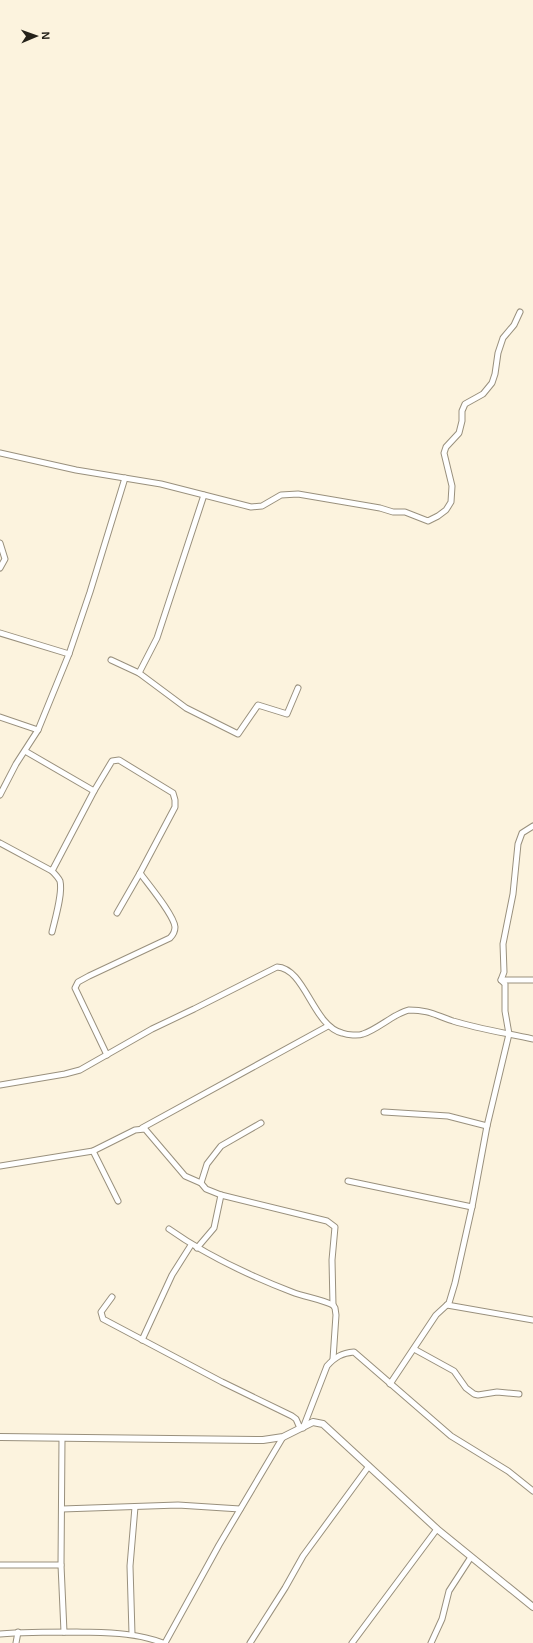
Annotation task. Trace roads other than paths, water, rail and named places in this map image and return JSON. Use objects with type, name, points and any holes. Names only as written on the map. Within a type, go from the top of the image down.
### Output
[{"type":"street","points":[[0,453],[161,484],[251,507],[262,506],[280,496],[298,494],[380,508],[393,512],[405,512],[428,521],[446,510],[451,502],[452,486],[444,454],[446,447],[459,433],[462,421],[462,411],[465,404],[483,394],[492,383],[498,353],[503,338],[514,325],[520,312]]},
{"type":"street","points":[[0,795],[16,764],[38,730],[69,654],[90,592],[125,478]]},
{"type":"street","points":[[139,673],[157,638],[204,495]]},
{"type":"street","points":[[0,543],[5,559],[0,568]]},
{"type":"street","points":[[0,633],[69,654]]},
{"type":"street","points":[[111,660],[139,673],[186,708],[238,734],[258,705],[287,714],[298,688]]},
{"type":"street","points":[[0,717],[38,730]]},
{"type":"street","points":[[25,751],[94,791]]},
{"type":"street","points":[[52,871],[107,767],[112,761],[118,760],[173,793],[176,800],[175,807],[140,873],[116,912]]},
{"type":"street","points":[[501,980],[504,972],[503,944],[513,894],[518,844],[522,833],[533,826]]},
{"type":"street","points":[[0,843],[52,871],[58,877],[61,891],[52,932]]},
{"type":"street","points":[[107,1055],[75,988],[78,982],[170,938],[174,934],[175,927],[170,915],[140,873]]},
{"type":"street","points":[[0,1086],[80,1070],[152,1029],[277,967],[282,967],[294,978],[306,992],[322,1019],[328,1026],[341,1033],[363,1034],[406,1010],[420,1010],[436,1013],[452,1020],[533,1039]]},
{"type":"street","points":[[501,980],[533,980]]},
{"type":"street","points":[[390,1384],[436,1315],[447,1305],[455,1283],[472,1207],[487,1126],[510,1034],[505,1012],[505,984],[501,980]]},
{"type":"street","points":[[0,1166],[93,1151],[142,1128],[328,1026]]},
{"type":"street","points":[[384,1112],[448,1116],[487,1126]]},
{"type":"street","points":[[201,1183],[207,1164],[221,1146],[261,1123]]},
{"type":"street","points":[[142,1128],[148,1131],[185,1176],[201,1183],[206,1189],[221,1196],[327,1221],[335,1227],[336,1234],[332,1260],[333,1305],[336,1315],[334,1359]]},
{"type":"street","points":[[93,1151],[118,1201]]},
{"type":"street","points":[[348,1181],[472,1207]]},
{"type":"street","points":[[197,1248],[214,1228],[221,1196]]},
{"type":"street","points":[[169,1229],[191,1245],[213,1258],[267,1282],[303,1296],[333,1305]]},
{"type":"street","points":[[142,1340],[172,1275],[191,1245]]},
{"type":"street","points":[[112,1297],[101,1312],[103,1319],[222,1382],[292,1416],[302,1428]]},
{"type":"street","points":[[447,1305],[533,1320]]},
{"type":"street","points":[[414,1350],[454,1371],[466,1388],[474,1394],[478,1395],[496,1392],[519,1394]]},
{"type":"street","points":[[302,1428],[327,1366],[334,1359],[345,1353],[354,1352],[451,1436],[508,1471],[533,1491]]},
{"type":"street","points":[[0,1437],[62,1439],[263,1440],[283,1437],[313,1422],[323,1424],[437,1529],[533,1607]]},
{"type":"street","points":[[0,1634],[18,1632],[64,1632],[132,1634],[164,1643],[240,1509],[283,1437]]},
{"type":"street","points":[[62,1439],[61,1564],[64,1632]]},
{"type":"street","points":[[250,1643],[285,1588],[303,1556],[369,1466]]},
{"type":"street","points":[[62,1509],[178,1505],[240,1509]]},
{"type":"street","points":[[132,1634],[130,1566],[135,1507]]},
{"type":"street","points":[[352,1643],[437,1529]]},
{"type":"street","points":[[432,1643],[442,1619],[449,1591],[471,1557]]},
{"type":"street","points":[[0,1564],[61,1564]]},
{"type":"street","points":[[16,1643],[18,1632]]}]
